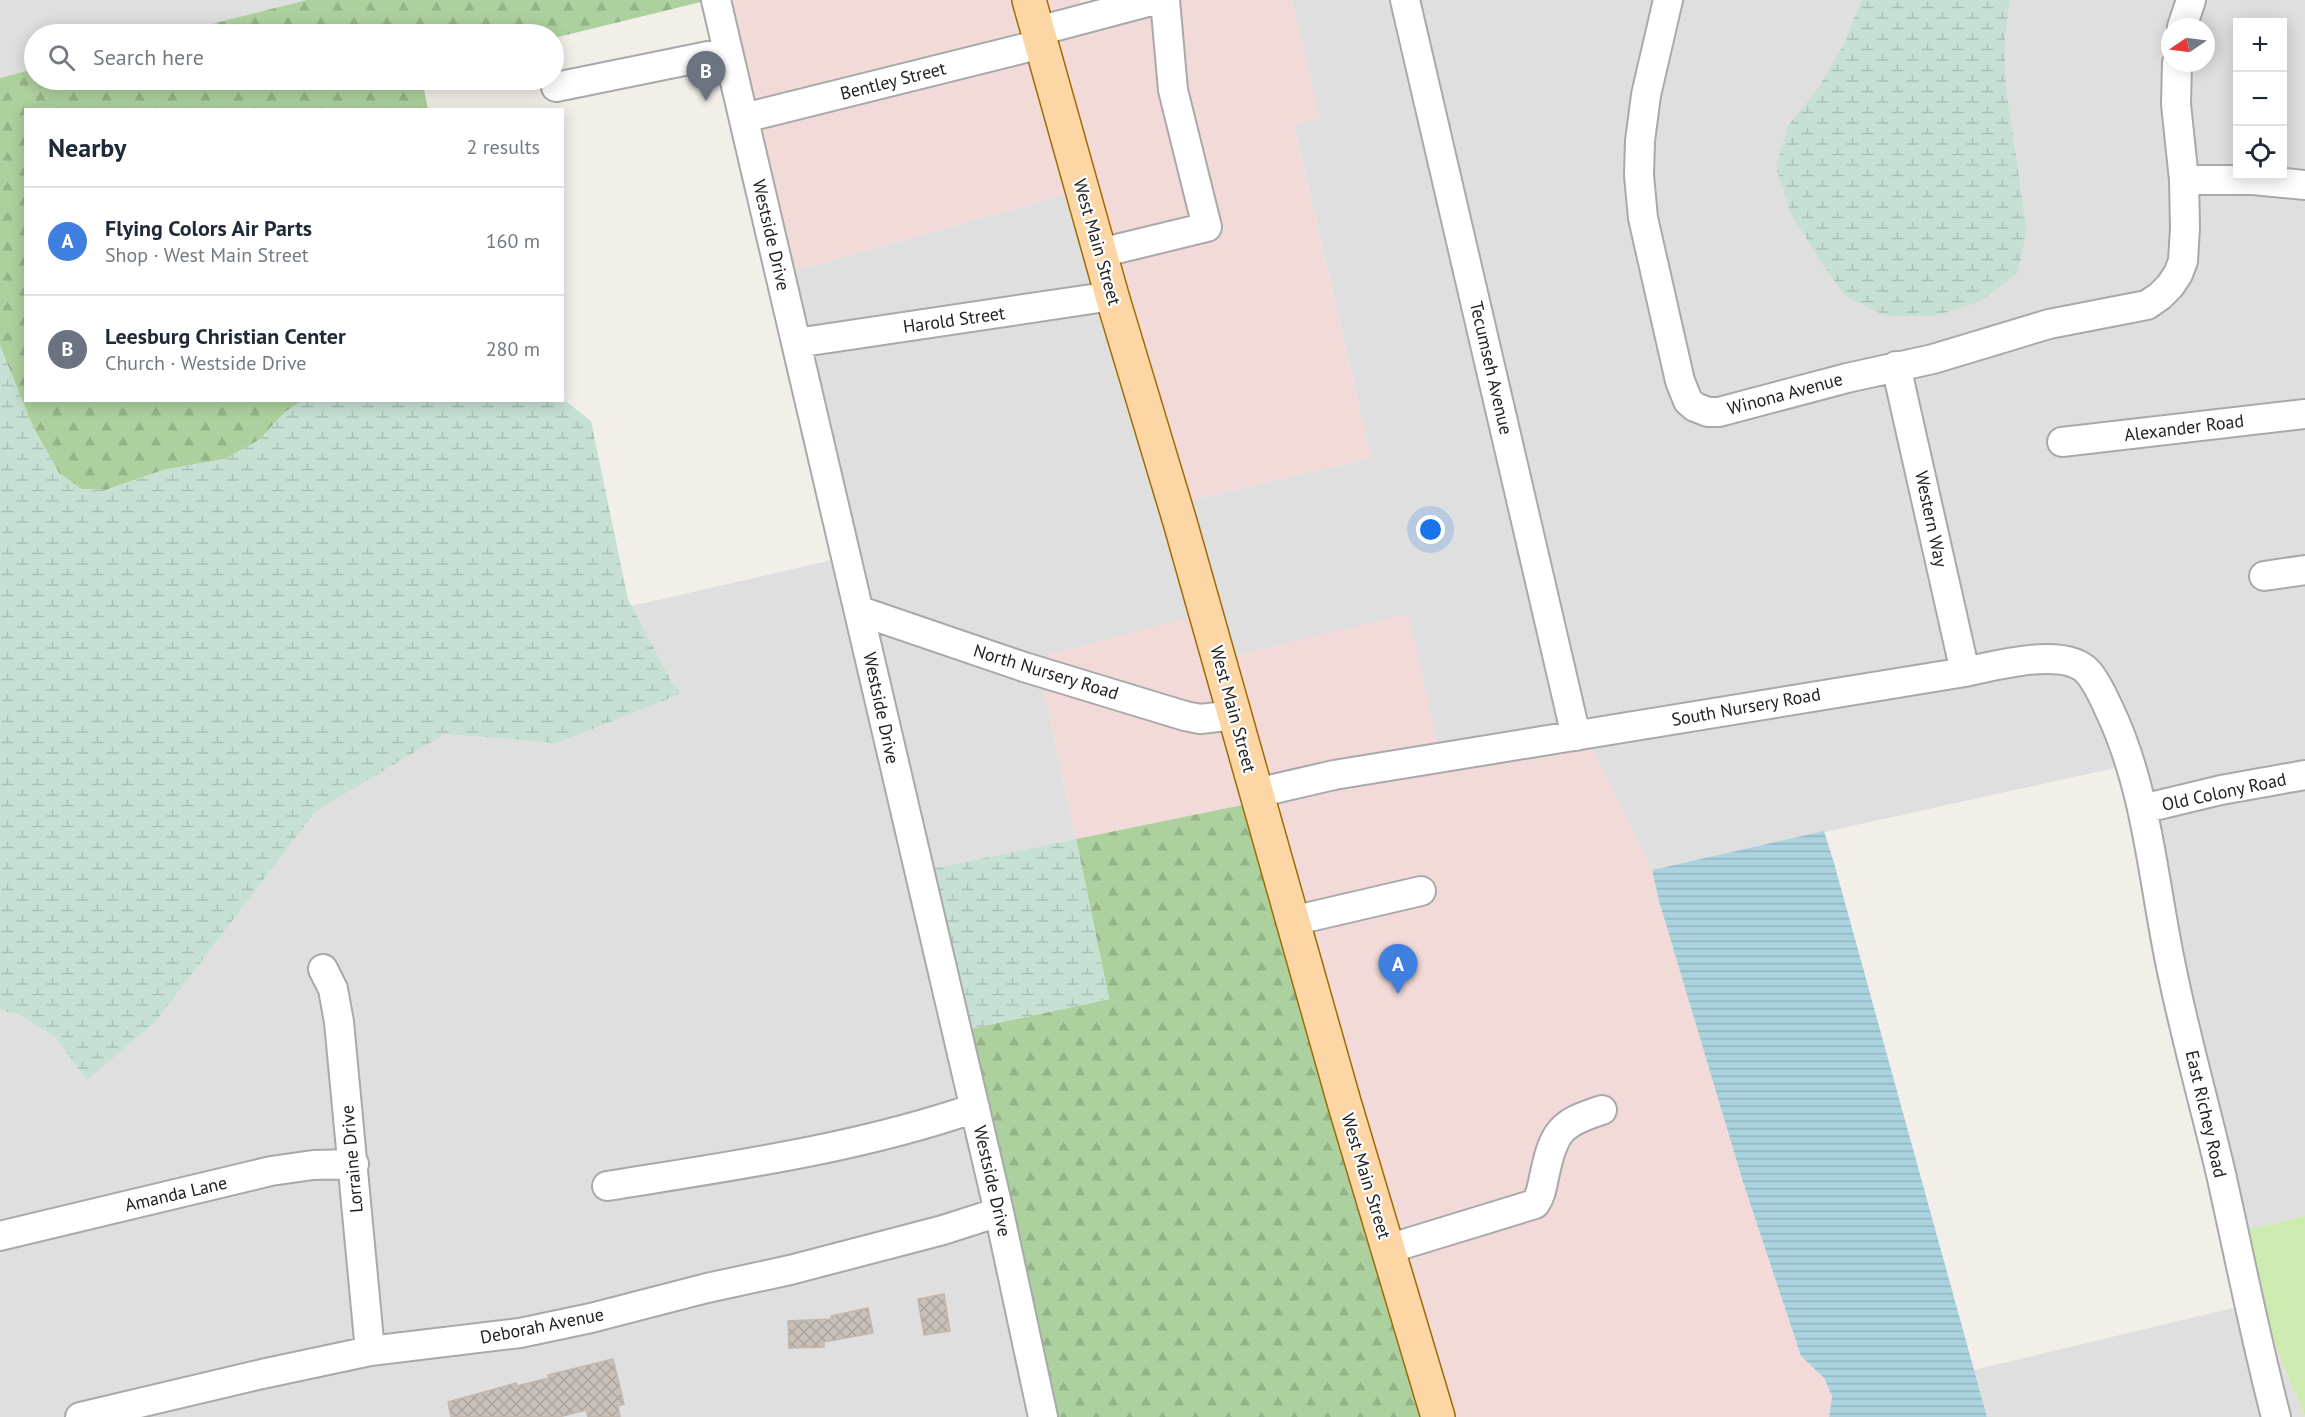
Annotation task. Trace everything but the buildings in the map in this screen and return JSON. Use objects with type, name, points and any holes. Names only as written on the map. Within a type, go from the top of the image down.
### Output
[{"type":"main road","name":"West Main Street","points":[[1029,0],[1112,296],[1177,511],[1292,921],[1438,1417]]},
{"type":"street","name":"Westside Drive","points":[[716,0],[975,1108],[1043,1417]]},
{"type":"street","name":"Bentley Street","points":[[744,118],[1040,37],[1155,0]]},
{"type":"street","points":[[1100,253],[1207,227],[1173,90],[1165,0]]},
{"type":"street","name":"Tecumseh Avenue","points":[[1405,0],[1576,736]]},
{"type":"street","name":"Winona Avenue","points":[[1668,0],[1646,95],[1640,141],[1639,175],[1643,218],[1680,381],[1688,401],[1695,407],[1719,412],[1896,366],[1934,359],[2049,324],[2146,305],[2160,296],[2178,274],[2182,261],[2185,228],[2184,180],[2176,104],[2177,72]]},
{"type":"street","points":[[2185,18],[2191,0]]},
{"type":"street","points":[[564,85],[728,51]]},
{"type":"street","points":[[2184,180],[2253,180],[2305,185]]},
{"type":"street","name":"Harold Street","points":[[796,343],[1112,296]]},
{"type":"street","name":"Western Way","points":[[1896,366],[1965,672]]},
{"type":"street","name":"Alexander Road","points":[[2062,442],[2305,414]]},
{"type":"street","points":[[2264,576],[2305,570]]},
{"type":"street","name":"North Nursery Road","points":[[860,610],[1024,667],[1185,716],[1200,719],[1235,715]]},
{"type":"street","name":"South Nursery Road","points":[[1256,793],[1334,775],[2022,661],[2046,659],[2079,665],[2088,672],[2115,720],[2142,809]]},
{"type":"street","name":"Old Colony Road","points":[[2142,809],[2221,790],[2305,775]]},
{"type":"street","name":"East Richey Road","points":[[2142,809],[2172,972],[2220,1173],[2256,1342],[2276,1417]]},
{"type":"street","points":[[1292,921],[1421,891]]},
{"type":"street","name":"Lorraine Drive","points":[[323,969],[333,988],[339,1022],[370,1352]]},
{"type":"street","points":[[607,1186],[777,1159],[931,1123],[975,1108]]},
{"type":"street","points":[[1388,1249],[1535,1204],[1541,1195],[1553,1143],[1562,1129],[1576,1118],[1602,1110]]},
{"type":"street","name":"Amanda Lane","points":[[0,1236],[272,1172],[313,1165],[354,1164]]},
{"type":"street","name":"Deborah Avenue","points":[[80,1417],[262,1374],[370,1352],[520,1333],[591,1318],[707,1288],[790,1270],[932,1233],[999,1212]]},
{"type":"shaded area","points":[[0,0],[307,0],[211,24],[24,24],[24,72],[0,78]]},
{"type":"shaded area","points":[[704,0],[1017,0],[1071,193],[775,276]]},
{"type":"shaded area","points":[[1041,0],[1080,0],[1085,16],[1161,0],[1292,0],[1320,118],[1294,126],[1371,458],[1186,501]]},
{"type":"shaded area","points":[[1292,0],[1861,0],[1844,44],[1776,167],[1791,212],[1817,256],[1886,316],[1934,316],[1980,302],[2018,273],[2027,229],[2006,87],[2005,39],[2010,0],[2305,0],[2305,1216],[2241,1231],[2124,766],[1652,870],[1590,744],[1444,769],[1230,657],[1186,501],[1371,458],[1294,125],[1319,117]]},
{"type":"shaded area","points":[[1071,193],[1195,618],[1037,658],[1076,839],[912,873],[1045,1417],[0,1417],[0,1010],[20,1015],[55,1037],[69,1054],[156,1021],[315,812],[445,734],[557,743],[681,694],[672,683],[631,606],[837,559],[775,276]]},
{"type":"shaded area","points":[[1408,614],[1444,769],[1590,744],[1652,870],[1659,901],[1743,1182],[1801,1356],[1825,1379],[1832,1397],[1829,1417],[1450,1417],[1348,1077],[1276,798],[1230,657]]},
{"type":"shaded area","points":[[1194,616],[1247,804],[1076,839],[1037,658]]},
{"type":"shaded area","points":[[2258,1302],[2305,1417],[1987,1417],[1974,1370]]},
{"type":"green space","points":[[307,0],[705,1],[564,36],[564,24],[211,24]]},
{"type":"green space","points":[[1861,0],[2010,0],[2005,39],[2006,87],[2027,229],[2018,273],[1980,302],[1934,316],[1886,316],[1845,296],[1790,212],[1776,167],[1788,126],[1819,87],[1844,44]]},
{"type":"green space","points":[[24,72],[24,90],[424,90],[428,108],[24,108],[24,402],[300,402],[285,412],[259,440],[225,459],[163,470],[106,490],[81,489],[59,473],[34,429],[0,346],[0,78]]},
{"type":"green space","points":[[0,346],[34,429],[59,473],[81,489],[107,490],[163,470],[225,459],[259,440],[285,412],[300,402],[564,402],[564,400],[591,421],[628,599],[672,683],[681,694],[557,743],[445,734],[315,812],[156,1021],[87,1080],[55,1037],[20,1015],[0,1010]]},
{"type":"green space","points":[[1247,804],[1426,1417],[1045,1417],[951,1033],[1109,999],[1076,839]]},
{"type":"green space","points":[[1076,839],[1109,999],[951,1033],[912,873]]},
{"type":"green space","points":[[2305,1216],[2305,1417],[2258,1302],[2241,1231]]},
{"type":"water","points":[[1824,831],[1987,1417],[1829,1417],[1832,1397],[1825,1379],[1801,1356],[1743,1182],[1659,901],[1652,870]]},
{"type":"place","name":"Leesburg Christian Center","points":[[706,101]]},
{"type":"place","name":"Flying Colors Air Parts","points":[[1398,994]]}]
